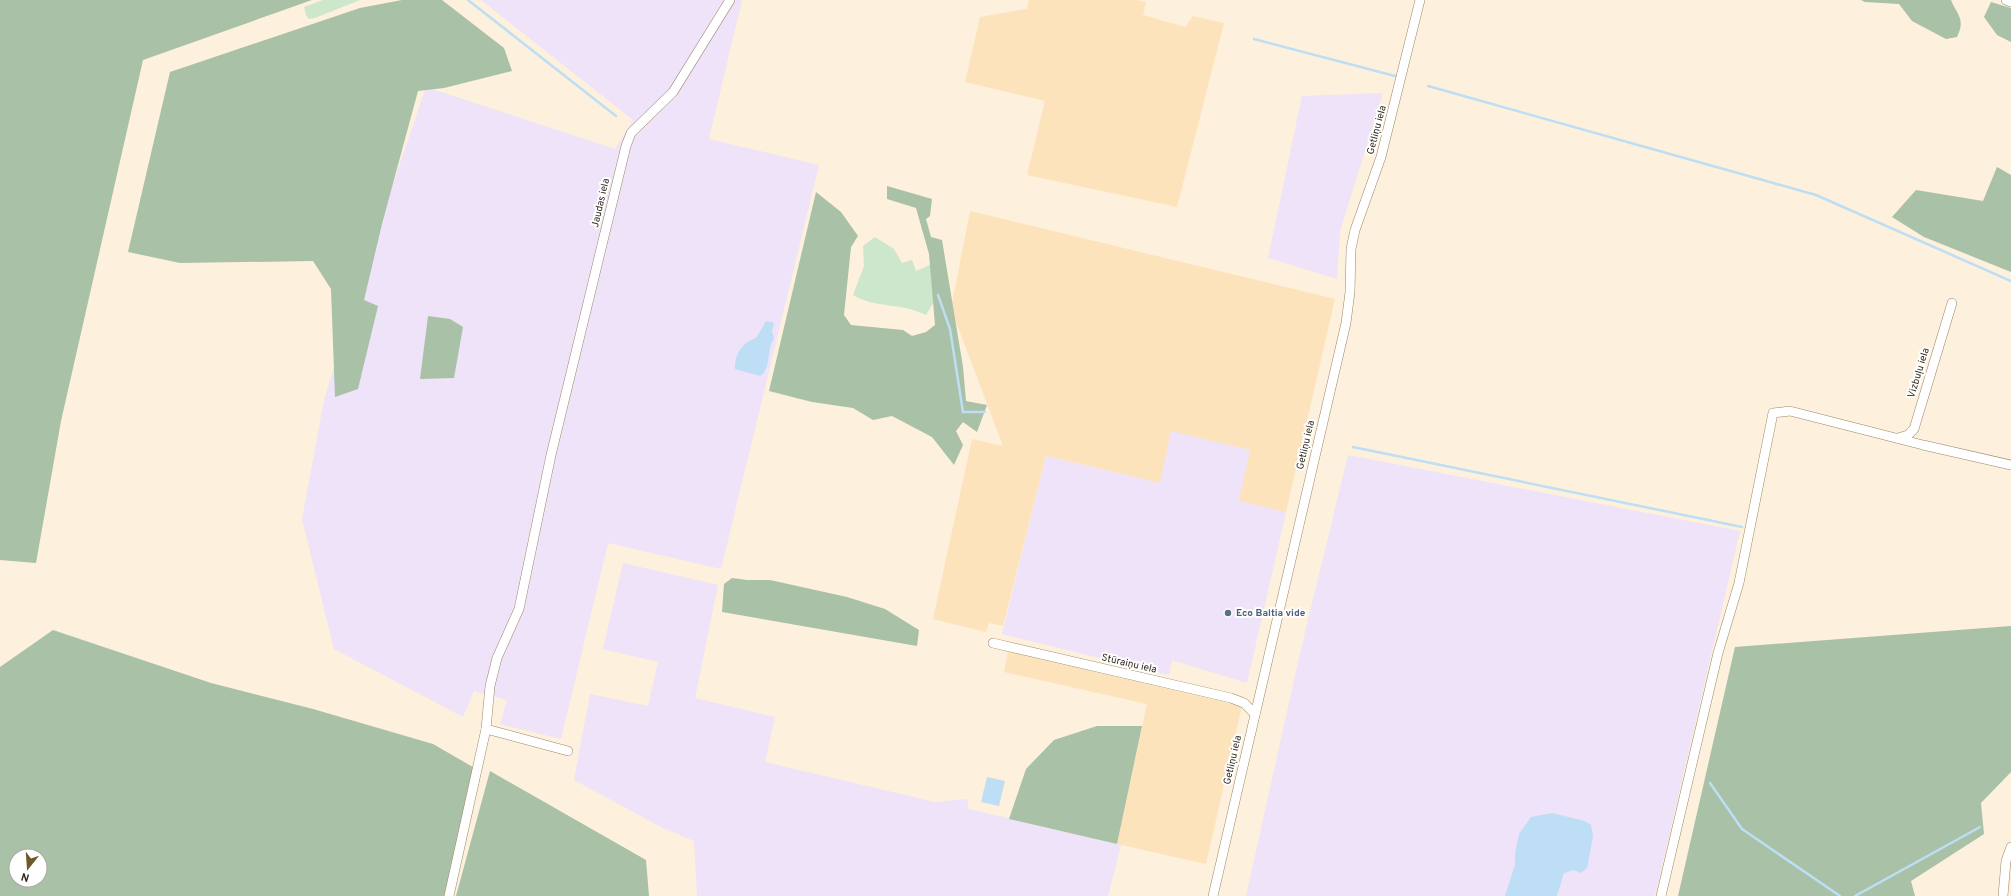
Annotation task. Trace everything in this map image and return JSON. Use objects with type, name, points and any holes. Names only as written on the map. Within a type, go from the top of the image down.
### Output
[{"type":"street","name":"Jaudas iela","points":[[449,896],[486,729],[490,686],[497,658],[519,609],[551,456],[626,146],[631,133],[673,92],[730,0]]},
{"type":"street","name":"Getliņu iela","points":[[1213,896],[1346,323],[1350,292],[1351,249],[1355,230],[1381,157],[1420,0]]},
{"type":"street","points":[[2006,0],[2011,2]]},
{"type":"street","name":"Vizbuļu iela","points":[[1896,439],[1908,435],[1914,429],[1952,303]]},
{"type":"street","points":[[1661,896],[1718,653],[1739,583],[1773,413],[1790,411],[1896,439],[2011,465]]},
{"type":"street","name":"Stūraiņu iela","points":[[994,643],[1231,698],[1244,703],[1255,714]]},
{"type":"street","points":[[486,729],[568,752]]},
{"type":"street","points":[[2003,896],[2006,861],[2011,847]]},
{"type":"shaded area","points":[[481,0],[742,0],[709,139],[819,165],[721,569],[608,543],[561,739],[500,724],[507,700],[474,691],[463,717],[334,649],[302,519],[324,400],[359,284],[426,87],[615,149],[633,120]]},
{"type":"shaded area","points":[[1029,0],[1136,0],[1146,2],[1143,15],[1185,27],[1193,16],[1224,23],[1177,207],[1027,175],[1045,101],[965,82],[980,17],[1027,9]]},
{"type":"shaded area","points":[[1383,93],[1340,231],[1337,279],[1268,258],[1302,96]]},
{"type":"shaded area","points":[[970,211],[1335,299],[1286,512],[1239,501],[1172,431],[1160,483],[1046,456],[1003,626],[989,623],[986,632],[933,619],[972,439],[1003,446],[951,309]]},
{"type":"shaded area","name":"Eco Baltia vide","points":[[1171,431],[1250,450],[1239,501],[1286,512],[1247,683],[1172,660],[1169,675],[1002,634],[1046,456],[1160,483]]},
{"type":"shaded area","points":[[1348,455],[1740,531],[1655,896],[1246,896],[1301,649]]},
{"type":"shaded area","points":[[623,563],[718,585],[695,698],[775,717],[765,762],[935,802],[967,799],[969,809],[1121,845],[1108,896],[697,896],[694,841],[663,828],[574,780],[590,694],[648,706],[658,662],[603,649]]},
{"type":"shaded area","points":[[1008,652],[1242,706],[1206,864],[1117,844],[1147,704],[1004,672]]},
{"type":"green space","points":[[0,0],[312,0],[143,60],[61,421],[36,563],[0,560]]},
{"type":"green space","points":[[323,0],[360,0],[309,19],[306,15],[304,7]]},
{"type":"green space","points":[[402,0],[442,0],[504,48],[512,71],[444,88],[418,91],[382,224],[364,300],[378,306],[358,389],[335,397],[331,289],[313,261],[180,263],[128,252],[170,72],[360,8]]},
{"type":"green space","points":[[1861,0],[1951,0],[1960,17],[1960,31],[1957,37],[1946,39],[1912,21],[1899,4],[1865,2]]},
{"type":"green space","points":[[1991,2],[2011,8],[2011,42],[1997,35],[1984,17]]},
{"type":"green space","points":[[1997,167],[2011,175],[2011,272],[1924,237],[1892,217],[1916,190],[1983,201]]},
{"type":"green space","points":[[887,186],[932,199],[930,216],[926,219],[931,237],[942,240],[963,367],[966,401],[987,405],[977,432],[963,422],[956,431],[963,445],[954,465],[932,437],[892,416],[873,420],[853,408],[812,402],[769,391],[816,192],[841,212],[858,236],[851,247],[844,315],[851,325],[903,330],[912,336],[926,332],[935,325],[929,254],[916,208],[887,199]]},
{"type":"green space","points":[[875,237],[894,249],[902,263],[912,260],[916,271],[934,263],[938,295],[926,315],[907,308],[871,302],[853,295],[864,266],[863,246]]},
{"type":"green space","points":[[428,316],[450,319],[463,327],[454,378],[420,379]]},
{"type":"green space","points":[[732,578],[747,580],[770,580],[847,597],[885,609],[919,630],[917,646],[722,612],[724,584]]},
{"type":"green space","points":[[2011,626],[2011,772],[1981,803],[1984,834],[1911,881],[1915,896],[1678,896],[1735,647]]},
{"type":"green space","points":[[53,630],[211,683],[313,709],[433,744],[478,770],[449,896],[0,896],[0,667]]},
{"type":"green space","points":[[1097,726],[1142,726],[1117,844],[1009,819],[1026,769],[1054,740]]},
{"type":"green space","points":[[490,771],[646,860],[649,896],[456,896]]},
{"type":"water","points":[[766,321],[774,323],[772,331],[774,339],[770,348],[768,364],[764,373],[760,376],[735,369],[736,358],[740,349],[747,342],[756,338]]},
{"type":"water","points":[[987,777],[1005,781],[999,806],[981,802]]},
{"type":"water","points":[[1552,813],[1585,821],[1591,825],[1593,837],[1587,868],[1581,873],[1574,870],[1564,873],[1557,896],[1505,896],[1515,865],[1515,854],[1519,834],[1531,817]]},
{"type":"waterway","points":[[468,0],[616,116]]},
{"type":"waterway","points":[[1254,39],[1395,76]]},
{"type":"waterway","points":[[1428,86],[1816,195],[2011,281]]},
{"type":"waterway","points":[[938,295],[950,329],[963,412],[985,412]]},
{"type":"waterway","points":[[1353,447],[1742,527]]},
{"type":"waterway","points":[[1710,783],[1742,829],[1840,896]]},
{"type":"waterway","points":[[1855,896],[1980,827]]},
{"type":"place","name":"Eco Baltia vide","points":[[1228,613]]}]
